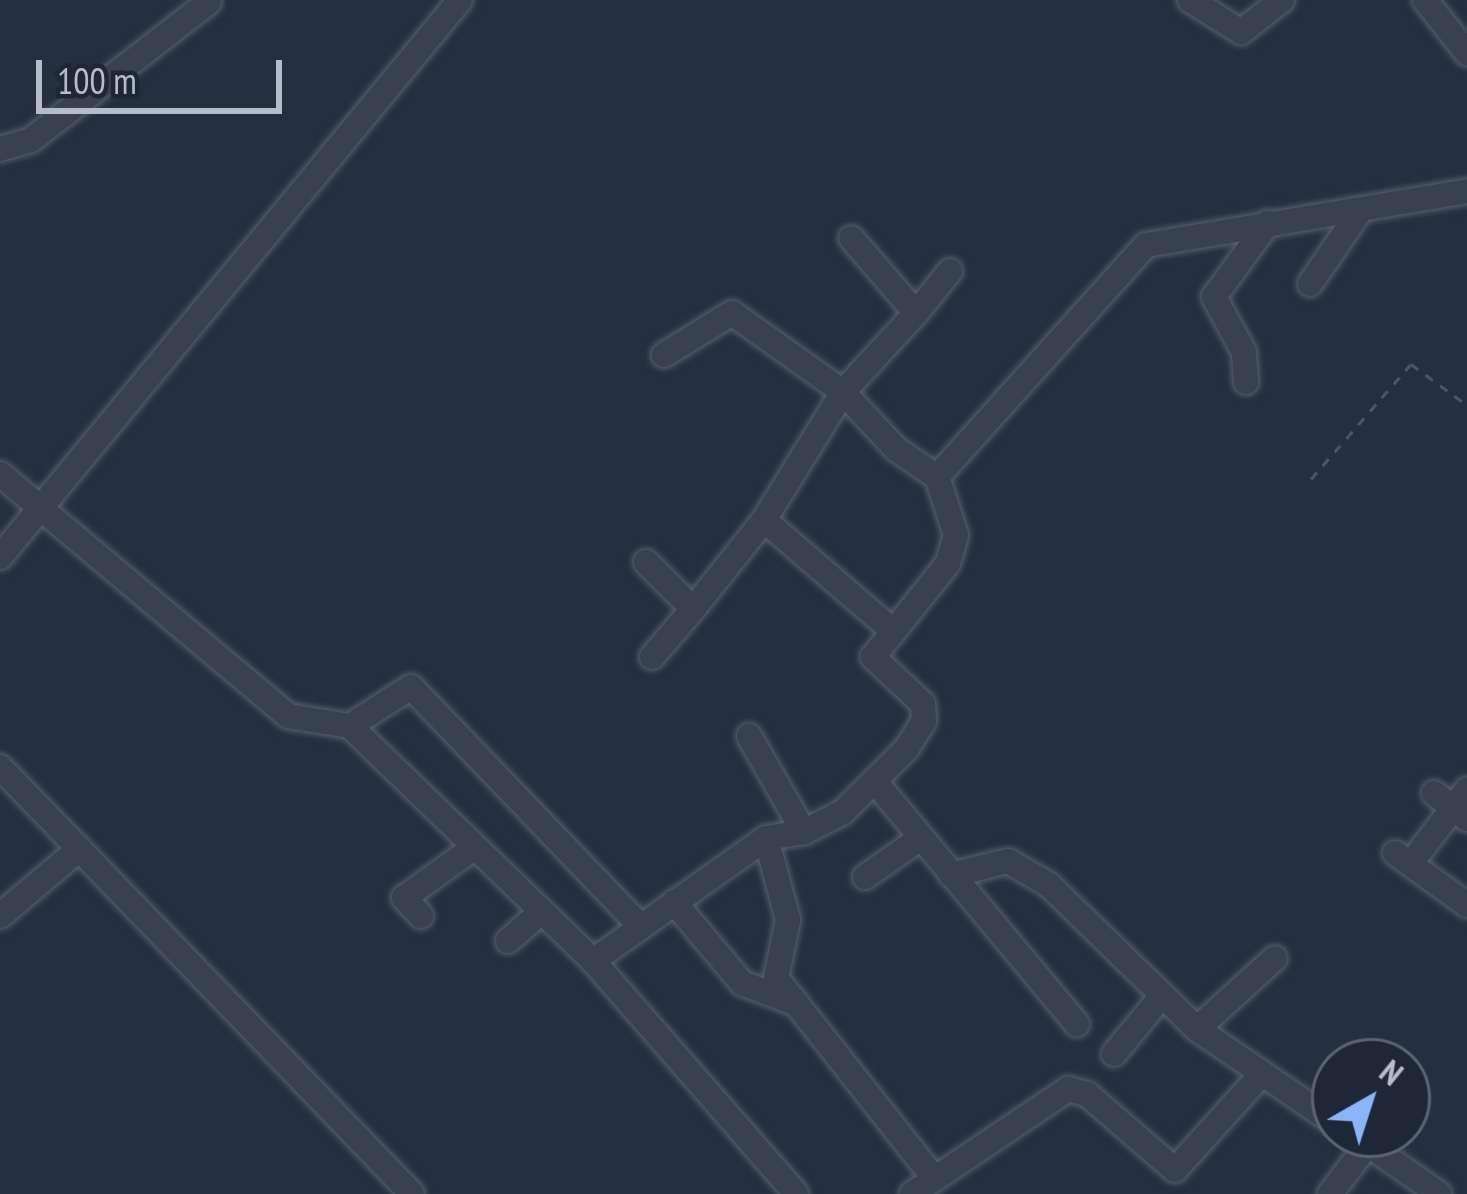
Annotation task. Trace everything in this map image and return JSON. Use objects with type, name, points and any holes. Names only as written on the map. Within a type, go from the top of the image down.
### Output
[{"type":"street","points":[[0,557],[460,0]]},
{"type":"street","points":[[1190,0],[1241,32],[1282,0]]},
{"type":"street","points":[[1426,0],[1467,53]]},
{"type":"street","points":[[0,149],[31,140],[209,2]]},
{"type":"street","points":[[938,477],[982,418],[1067,340],[1146,245],[1268,223],[1358,214],[1467,191]]},
{"type":"street","points":[[1310,284],[1358,214]]},
{"type":"street","points":[[1246,382],[1244,352],[1214,297],[1268,223]]},
{"type":"street","points":[[851,238],[916,313]]},
{"type":"street","points":[[652,657],[764,520],[843,392],[950,271]]},
{"type":"street","points":[[664,355],[732,314],[843,392],[896,448],[938,477],[956,535],[948,562],[884,641]]},
{"type":"street","points":[[0,474],[262,698],[288,716],[350,726],[593,961],[796,1194]]},
{"type":"street","points":[[593,961],[766,838],[804,832],[876,783],[924,722],[923,704],[884,641],[764,520]]},
{"type":"street","points":[[646,562],[693,610]]},
{"type":"street","points":[[350,726],[411,687],[640,926]]},
{"type":"street","points":[[749,736],[804,832]]},
{"type":"street","points":[[0,767],[412,1194]]},
{"type":"street","points":[[876,783],[1077,1024]]},
{"type":"street","points":[[1455,803],[1406,853],[1467,905]]},
{"type":"street","points":[[766,838],[788,920],[776,978],[935,1178]]},
{"type":"street","points":[[865,878],[919,839]]},
{"type":"street","points":[[421,916],[404,898],[473,848]]},
{"type":"street","points":[[0,916],[79,849]]},
{"type":"street","points":[[952,875],[1008,861],[1049,885],[1197,1029],[1311,1108]]},
{"type":"street","points":[[674,902],[742,983],[797,1004]]},
{"type":"street","points":[[508,941],[542,911]]},
{"type":"street","points":[[1197,1029],[1275,958]]},
{"type":"street","points":[[1114,1054],[1161,997]]},
{"type":"street","points":[[912,1194],[1068,1089],[1087,1094],[1175,1170],[1260,1076]]},
{"type":"street","points":[[1330,1194],[1350,1158]]},
{"type":"street","points":[[1387,1158],[1439,1194]]},
{"type":"path","points":[[1311,479],[1412,364],[1467,405]]}]
